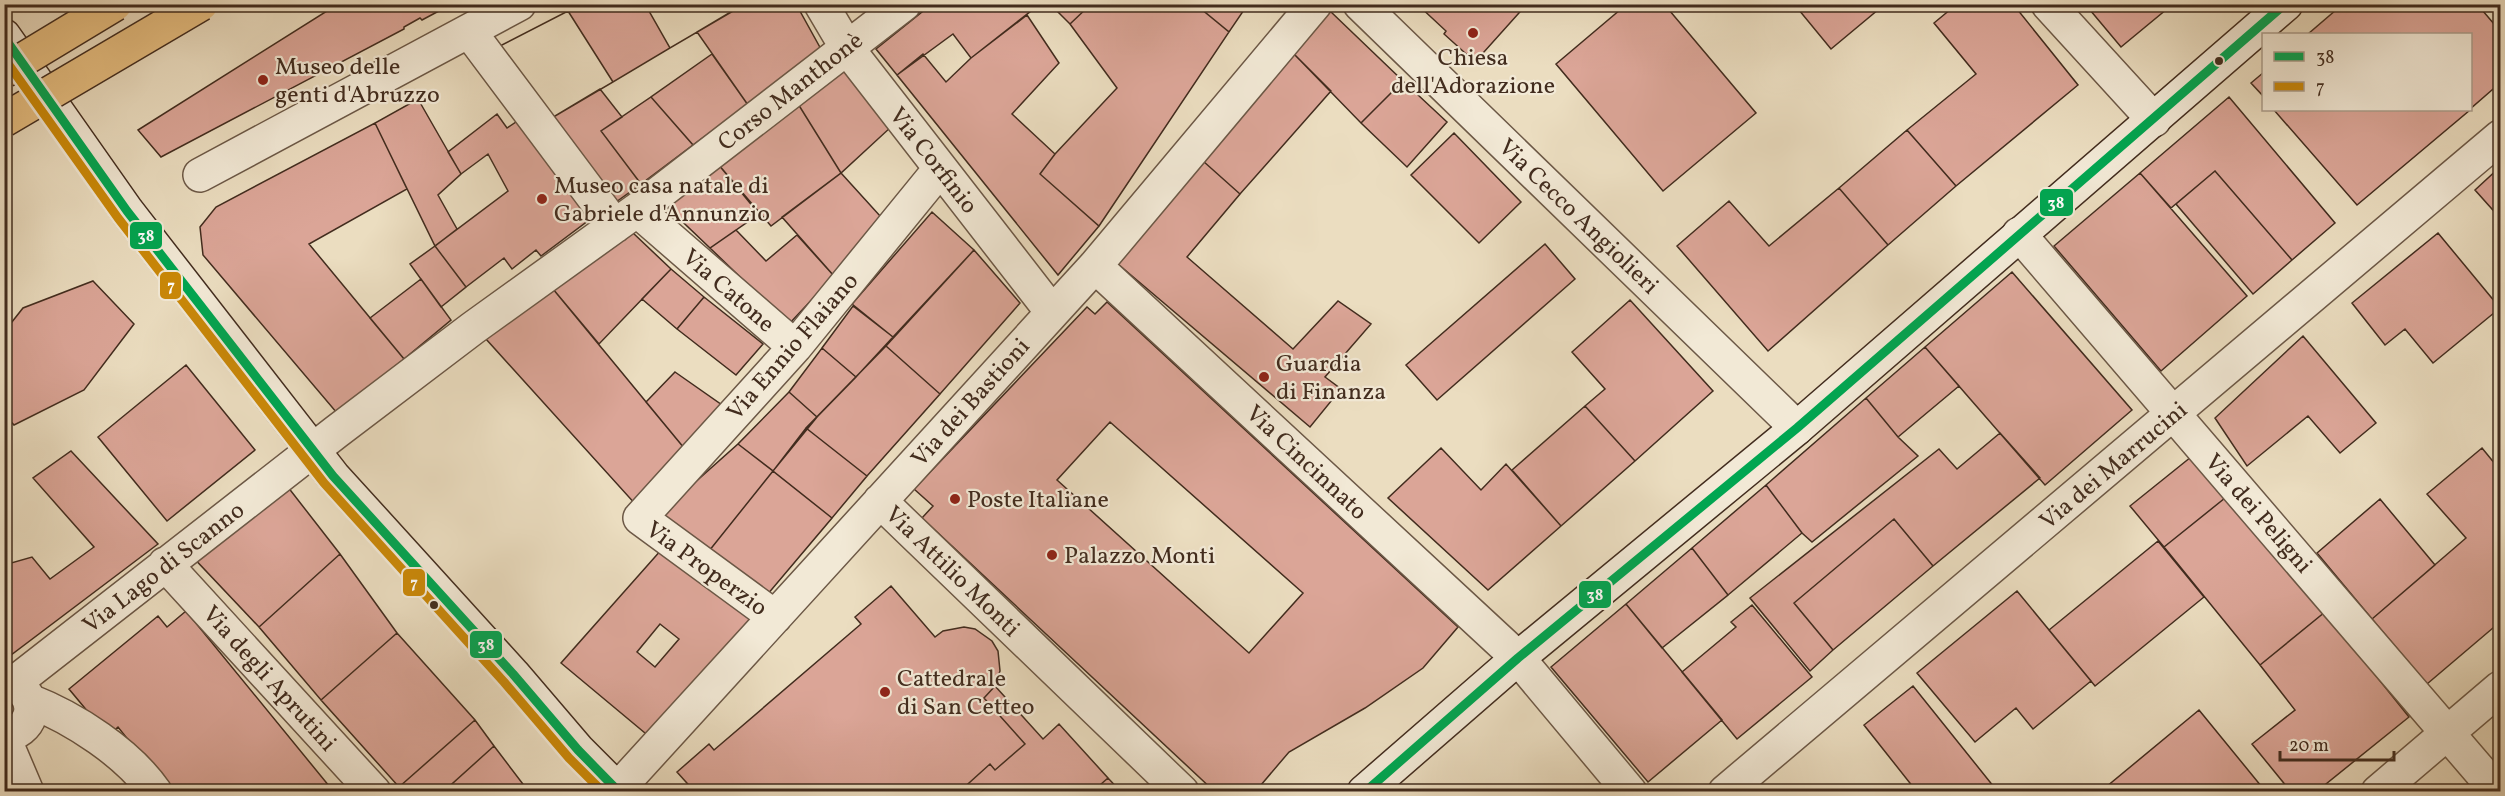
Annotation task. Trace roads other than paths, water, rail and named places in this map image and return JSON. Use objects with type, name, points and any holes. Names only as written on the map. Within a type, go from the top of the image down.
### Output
[{"type":"highway","points":[[4,71],[115,4]]},
{"type":"highway","points":[[4,120],[201,4]]},
{"type":"street","points":[[200,175],[519,4]]},
{"type":"street","name":"Via Corfinio","points":[[821,4],[847,48],[1052,312]]},
{"type":"street","name":"Corso Manthonè","points":[[474,327],[626,218],[903,4]]},
{"type":"street","name":"Via dei Bastioni","points":[[617,791],[1095,266],[1315,4]]},
{"type":"street","name":"Via Cecco Angiolieri","points":[[1360,4],[1797,428]]},
{"type":"street","points":[[2048,4],[2154,120]]},
{"type":"street","points":[[1364,792],[1518,658],[1797,428],[2286,4]]},
{"type":"street","name":"Via Catone","points":[[470,31],[626,218],[795,347]]},
{"type":"street","points":[[4,36],[127,211],[333,476],[617,791]]},
{"type":"street","name":"Via dei Marrucini","points":[[1725,792],[2500,137]]},
{"type":"street","name":"Via Ennio Flaiano","points":[[640,518],[795,347],[940,169]]},
{"type":"street","name":"Via dei Peligni","points":[[2019,234],[2498,792]]},
{"type":"street","name":"Via Cincinnato","points":[[1095,266],[1518,658],[1630,792]]},
{"type":"street","name":"Via Lago di Scanno","points":[[16,690],[165,564],[474,327]]},
{"type":"street","name":"Via Attilio Monti","points":[[880,501],[1182,792]]},
{"type":"street","name":"Via Properzio","points":[[640,518],[775,617]]},
{"type":"street","name":"Via degli Aprutini","points":[[165,564],[374,792]]},
{"type":"street","points":[[2378,792],[2500,688]]},
{"type":"street","points":[[16,690],[30,718],[26,725],[12,735],[4,737],[27,792]]},
{"type":"street","points":[[16,690],[61,714],[97,737],[147,779],[156,792]]},
{"type":"place","name":"Chiesa dell'Adorazione","points":[[1473,33]]},
{"type":"place","name":"Museo delle genti d'Abruzzo","points":[[263,80]]},
{"type":"place","name":"Museo casa natale di Gabriele d'Annunzio","points":[[542,199]]},
{"type":"place","name":"Guardia di Finanza","points":[[1264,377]]},
{"type":"place","name":"Poste Italiane","points":[[955,499]]},
{"type":"place","name":"Palazzo Monti","points":[[1052,555]]},
{"type":"place","name":"Cattedrale di San Cetteo","points":[[885,692]]}]
